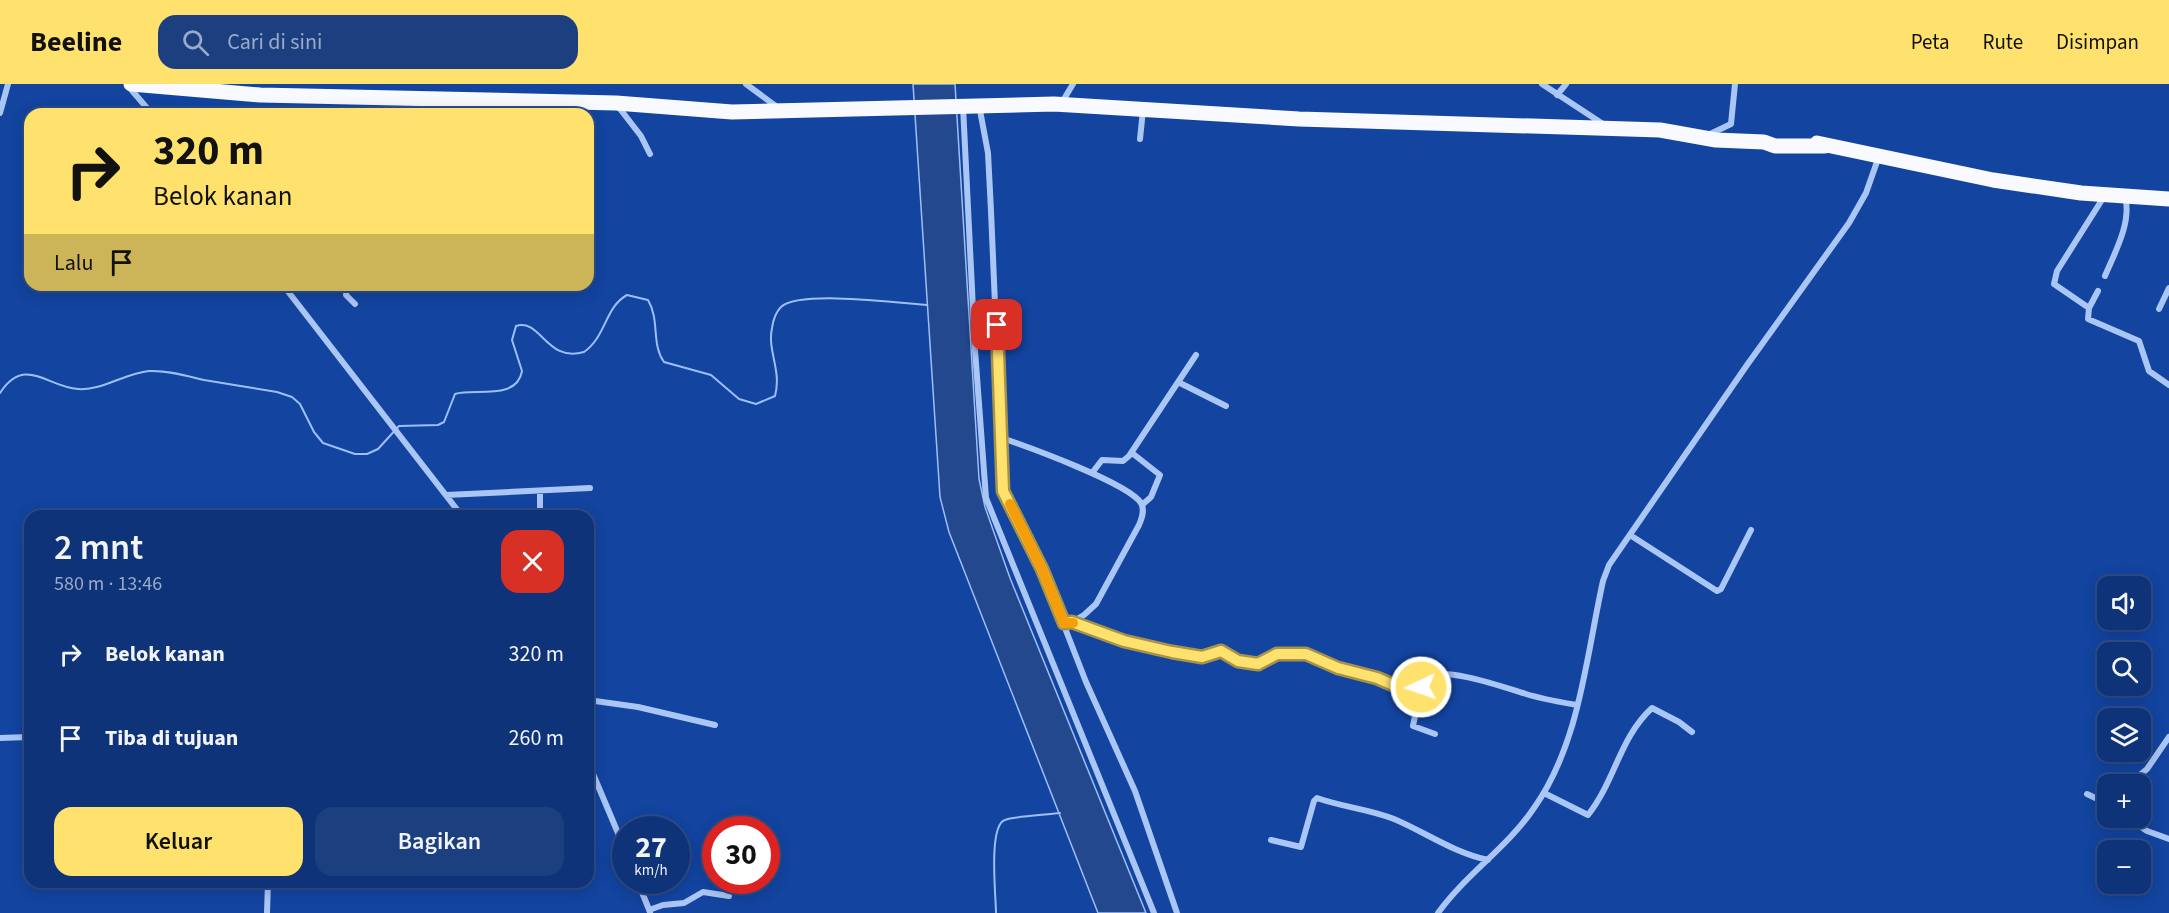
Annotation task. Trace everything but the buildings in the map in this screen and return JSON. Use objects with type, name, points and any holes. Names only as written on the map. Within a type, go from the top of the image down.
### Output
[{"type":"main road","points":[[131,84],[260,95],[616,103],[732,112],[1060,104],[1299,119],[1660,130],[1702,138],[1818,145],[1993,180],[2105,194],[2169,199]]},
{"type":"street","points":[[0,113],[8,84]]},
{"type":"street","points":[[126,84],[147,108]]},
{"type":"street","points":[[746,84],[753,86],[784,112]]},
{"type":"street","points":[[1060,104],[1073,84]]},
{"type":"street","points":[[1542,84],[1611,128]]},
{"type":"street","points":[[1557,95],[1566,84]]},
{"type":"street","points":[[1702,138],[1731,124],[1735,84]]},
{"type":"street","points":[[616,103],[641,136],[650,154]]},
{"type":"street","points":[[967,105],[988,153],[1003,491],[1042,569],[1086,682],[1135,791],[1177,913]]},
{"type":"street","points":[[967,105],[975,361],[986,498],[1154,913]]},
{"type":"street","points":[[1140,139],[1144,109]]},
{"type":"street","points":[[1438,913],[1462,884],[1519,828],[1544,794],[1563,754],[1577,705],[1608,566],[1747,365],[1849,223],[1866,193],[1880,156]]},
{"type":"street","points":[[2089,308],[2057,288],[2055,278],[2105,194]]},
{"type":"street","points":[[2105,276],[2123,229],[2127,210],[2125,196]]},
{"type":"street","points":[[2159,309],[2169,288]]},
{"type":"street","points":[[288,291],[457,510]]},
{"type":"street","points":[[347,291],[346,295],[355,304]]},
{"type":"street","points":[[2098,291],[2089,308],[2088,319],[2139,341],[2150,371],[2169,385]]},
{"type":"street","points":[[1092,473],[1102,460],[1123,461],[1132,453],[1196,355]]},
{"type":"street","points":[[1178,382],[1227,406]]},
{"type":"street","points":[[1002,438],[1092,473],[1135,497],[1142,505],[1143,513],[1139,525],[1101,598],[1092,609],[1072,622],[1064,623]]},
{"type":"street","points":[[1132,453],[1160,475],[1151,497],[1142,505]]},
{"type":"street","points":[[446,495],[590,488]]},
{"type":"street","points":[[540,491],[540,509]]},
{"type":"street","points":[[1630,535],[1717,591],[1721,590],[1751,530]]},
{"type":"street","points":[[1072,622],[1134,644],[1202,657],[1221,651],[1238,661],[1258,664],[1277,654],[1306,654],[1338,668],[1377,678],[1419,696]]},
{"type":"street","points":[[1435,734],[1413,726],[1424,680],[1431,674],[1474,678],[1524,694],[1577,705]]},
{"type":"street","points":[[594,701],[715,725]]},
{"type":"street","points":[[1544,794],[1588,814],[1605,786],[1628,735],[1652,708],[1679,722],[1692,732]]},
{"type":"street","points":[[0,738],[24,737]]},
{"type":"street","points":[[2141,774],[2169,737]]},
{"type":"street","points":[[594,776],[612,819]]},
{"type":"street","points":[[2087,794],[2097,799]]},
{"type":"street","points":[[1271,840],[1301,847],[1314,801],[1317,798],[1335,806],[1392,818],[1423,836],[1488,860]]},
{"type":"street","points":[[2143,828],[2169,839]]},
{"type":"street","points":[[267,913],[268,888]]},
{"type":"street","points":[[643,894],[650,912],[663,905],[684,903],[703,892],[729,896]]},
{"type":"water","points":[[913,84],[955,84],[979,479],[985,507],[1010,578],[1146,913],[1098,913],[949,532],[940,497]]},
{"type":"waterway","points":[[0,393],[9,382],[18,376],[37,376],[67,387],[87,389],[140,372],[170,372],[277,392],[292,397],[300,404],[314,432],[323,443],[355,454],[367,454],[378,449],[399,426],[438,425],[444,422],[455,394],[504,390],[512,386],[522,371],[512,340],[516,326],[525,325],[532,328],[561,351],[571,354],[584,352],[597,338],[614,307],[627,295],[648,300],[654,316],[658,348],[664,362],[711,375],[739,399],[756,404],[775,396],[777,378],[771,336],[772,325],[781,307],[791,302],[828,298],[927,305]]},
{"type":"waterway","points":[[996,913],[995,847],[996,834],[1000,825],[1005,820],[1060,813]]},
{"type":"slow traffic","points":[[1010,504],[1042,569],[1064,623],[1073,623]]},
{"type":"route","points":[[997,325],[1003,491],[1042,569],[1064,623],[1072,622],[1134,644],[1202,657],[1221,651],[1226,652],[1235,660],[1258,664],[1277,654],[1287,652],[1306,654],[1346,671],[1377,678],[1419,696],[1421,687]]}]
